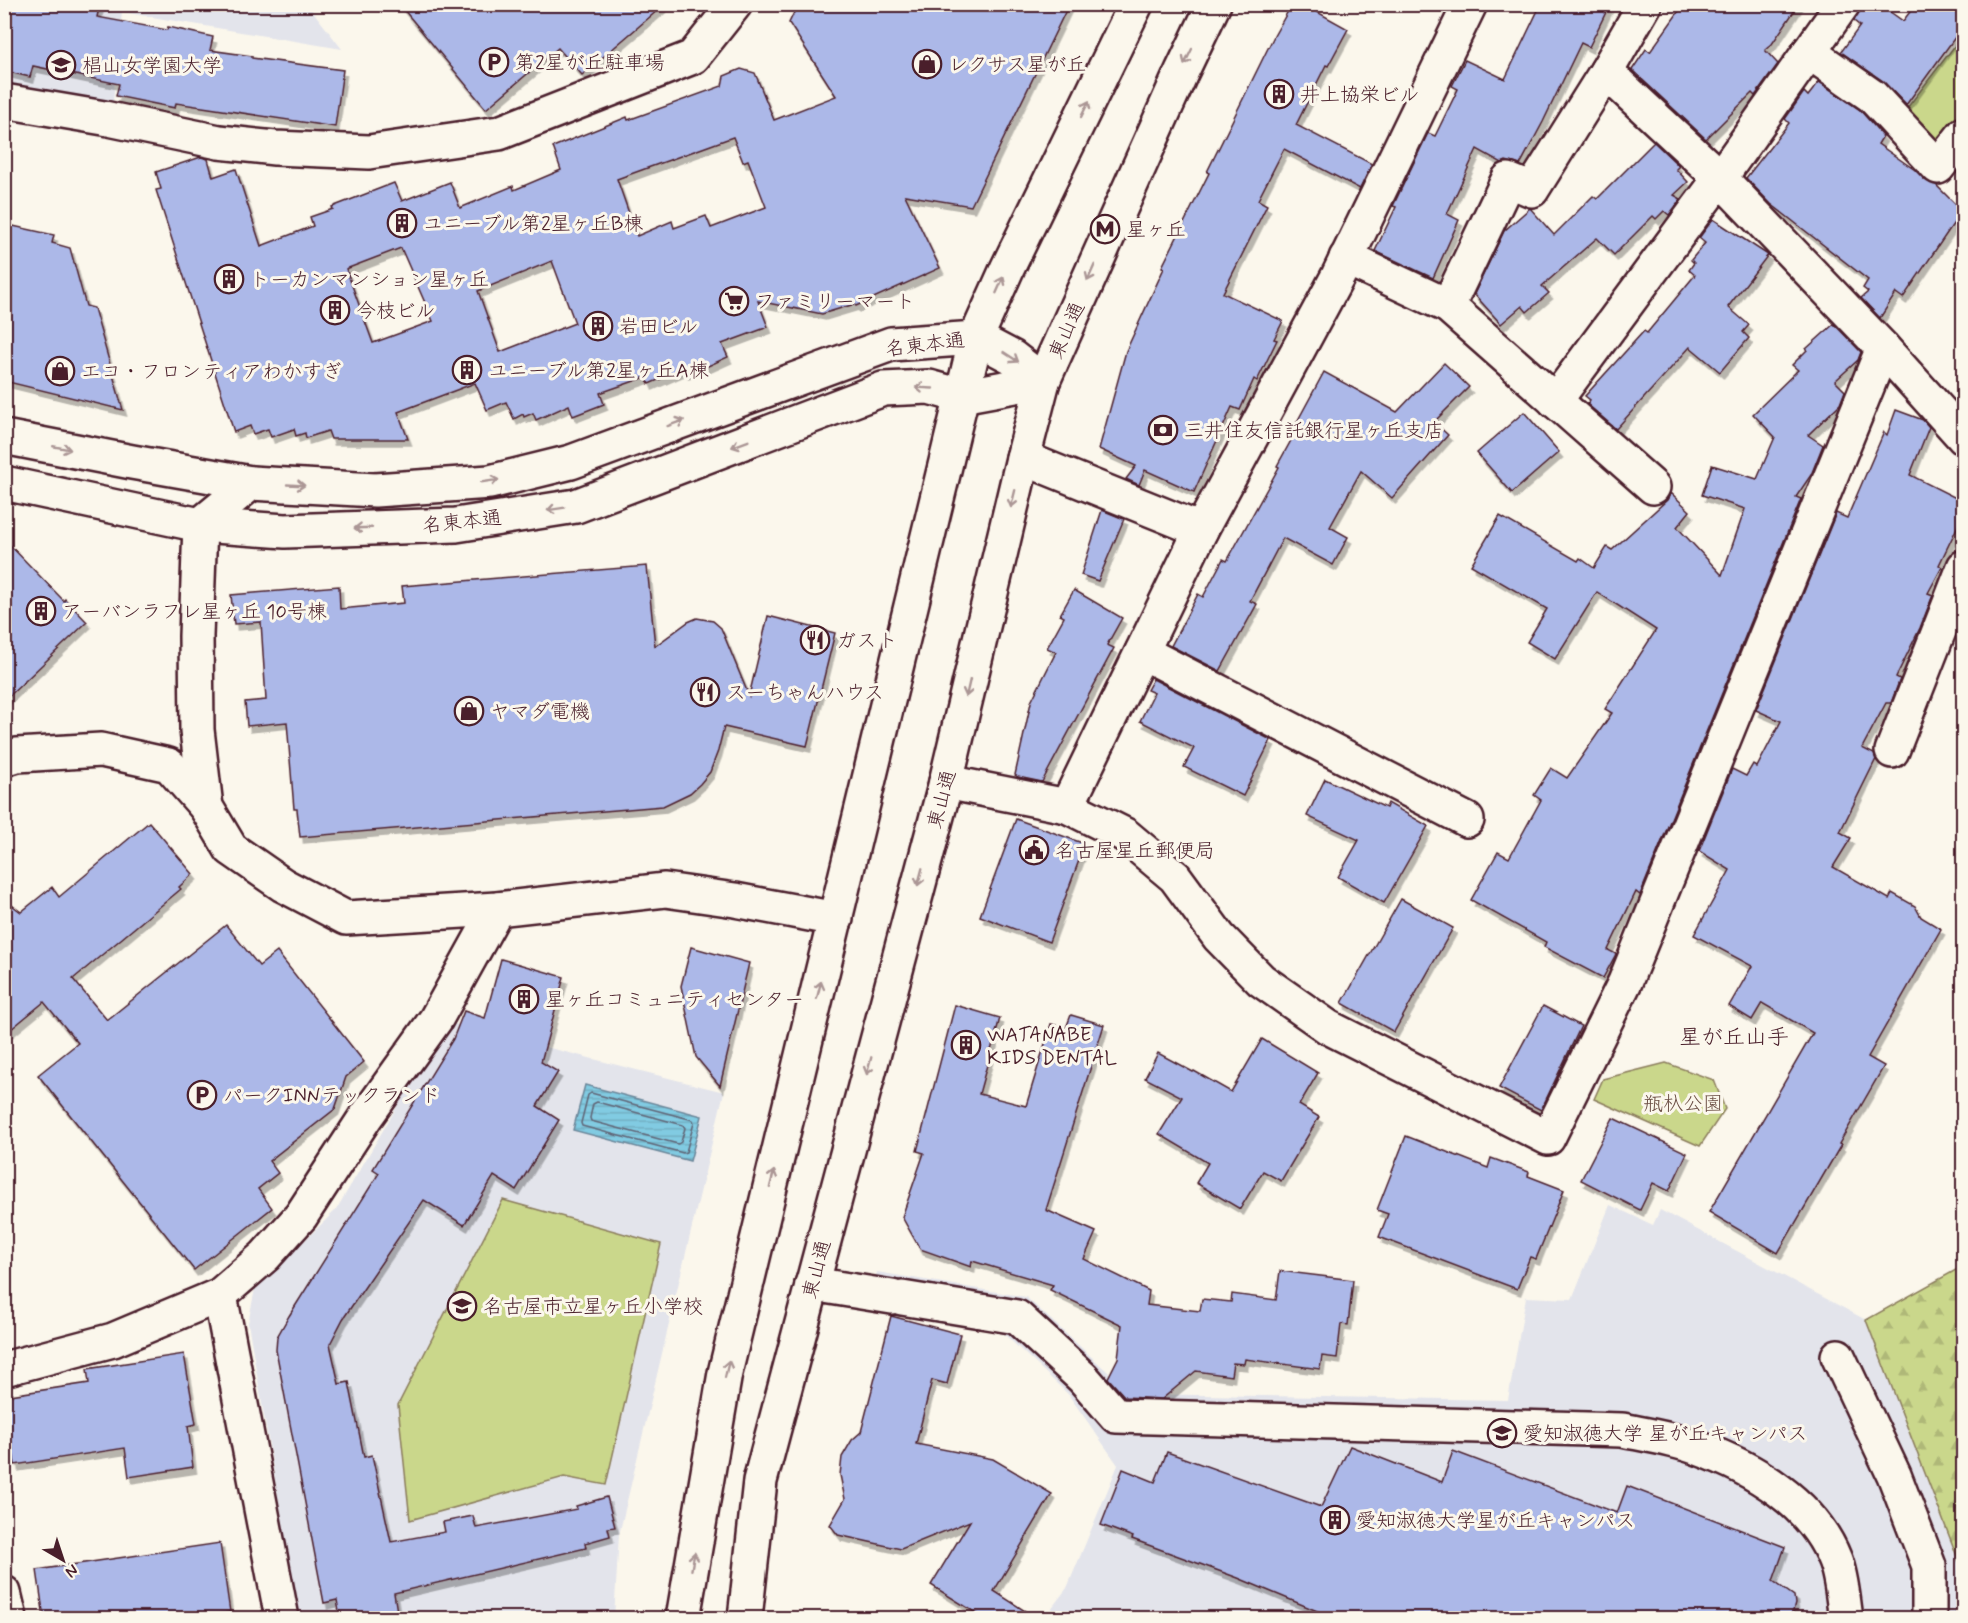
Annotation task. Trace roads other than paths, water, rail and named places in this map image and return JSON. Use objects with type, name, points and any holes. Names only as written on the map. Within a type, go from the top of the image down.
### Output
[{"type":"street","points":[[4,101],[104,118],[219,142],[275,148],[369,152],[499,133],[693,57],[735,4]]},
{"type":"street","points":[[683,1618],[725,1373],[976,338],[1136,4]]},
{"type":"street","name":"東山通","points":[[744,1618],[760,1481],[946,782],[1043,381],[1214,4]]},
{"type":"street","points":[[1067,806],[1201,530],[1346,258],[1470,4]]},
{"type":"street","points":[[1448,306],[1508,180],[1532,190],[1606,72],[1645,4]]},
{"type":"street","points":[[1555,401],[1720,178],[1844,4]]},
{"type":"street","points":[[1809,52],[1872,96],[1938,166],[1964,134]]},
{"type":"street","points":[[1606,72],[1720,178],[1883,348],[1964,438]]},
{"type":"street","points":[[1346,258],[1448,306],[1653,487]]},
{"type":"street","name":"名東本通","points":[[4,437],[251,483],[375,490],[490,482],[571,462],[891,344],[976,338],[1012,357],[1043,381]]},
{"type":"street","points":[[946,782],[1067,806],[1125,836],[1175,877],[1220,937],[1261,980],[1328,1027],[1548,1138],[1625,982],[1883,348]]},
{"type":"street","name":"名東本通","points":[[4,483],[200,525],[285,531],[456,525],[576,506],[883,389],[929,387],[961,396],[1043,381]]},
{"type":"street","points":[[1023,458],[1201,530]]},
{"type":"street","points":[[206,807],[197,730],[196,636],[200,525],[251,483]]},
{"type":"street","points":[[1892,751],[1964,567]]},
{"type":"street","points":[[1142,652],[1467,820]]},
{"type":"street","points":[[4,759],[18,755],[101,750],[169,765],[206,807],[231,849],[283,885],[346,918],[496,909],[664,890],[735,900],[836,919]]},
{"type":"street","points":[[4,1369],[113,1340],[220,1295],[265,1256],[301,1216],[365,1118],[436,1019],[496,909]]},
{"type":"street","points":[[812,1284],[1017,1317],[1083,1377],[1116,1416],[1622,1430],[1696,1447],[1749,1470],[1795,1503],[1822,1533],[1835,1562],[1846,1618]]},
{"type":"street","points":[[220,1295],[282,1618]]},
{"type":"street","points":[[1838,1356],[1894,1475],[1929,1566],[1929,1618]]},
{"type":"street","points":[[4,1593],[10,1618]]},
{"type":"water","points":[[585,1085],[702,1116],[690,1161],[573,1130]]},
{"type":"place","name":"第2星が丘駐車場","points":[[494,62]]},
{"type":"place","name":"レクサス星が丘","points":[[927,64]]},
{"type":"place","name":"椙山女学園大学","points":[[61,65]]},
{"type":"place","name":"井上協栄ビル","points":[[1279,94]]},
{"type":"place","name":"ユニーブル第2星ヶ丘B棟","points":[[402,223]]},
{"type":"place","name":"星ヶ丘","points":[[1105,229]]},
{"type":"place","name":"トーカンマンション星ヶ丘","points":[[229,279]]},
{"type":"place","name":"ファミリーマート","points":[[734,301]]},
{"type":"place","name":"今枝ビル","points":[[335,310]]},
{"type":"place","name":"岩田ビル","points":[[598,326]]},
{"type":"place","name":"ユニーブル第2星ヶ丘A棟","points":[[467,370]]},
{"type":"place","name":"エコ・フロンティアわかすぎ","points":[[60,371]]},
{"type":"place","name":"三井住友信託銀行星ヶ丘支店","points":[[1163,430]]},
{"type":"place","name":"アーバンラフレ星ヶ丘 10号棟","points":[[41,611]]},
{"type":"place","name":"ガスト","points":[[815,640]]},
{"type":"place","name":"スーちゃんハウス","points":[[705,692]]},
{"type":"place","name":"ヤマダ電機","points":[[469,711]]},
{"type":"place","name":"名古屋星丘郵便局","points":[[1034,850]]},
{"type":"place","name":"星ヶ丘コミュニティセンター","points":[[524,999]]},
{"type":"place","name":"WATANABE KIDS DENTAL","points":[[966,1045]]},
{"type":"place","name":"パークINNテックランド","points":[[202,1095]]},
{"type":"place","name":"名古屋市立星ヶ丘小学校","points":[[462,1306]]},
{"type":"place","name":"愛知淑徳大学 星が丘キャンパス","points":[[1502,1433]]},
{"type":"place","name":"愛知淑徳大学星が丘キャンパス","points":[[1335,1520]]},
{"type":"district","name":"星が丘山手","points":[[1734,1036]]},
{"type":"park label","name":"瓶杁公園","points":[[1683,1103]]}]
